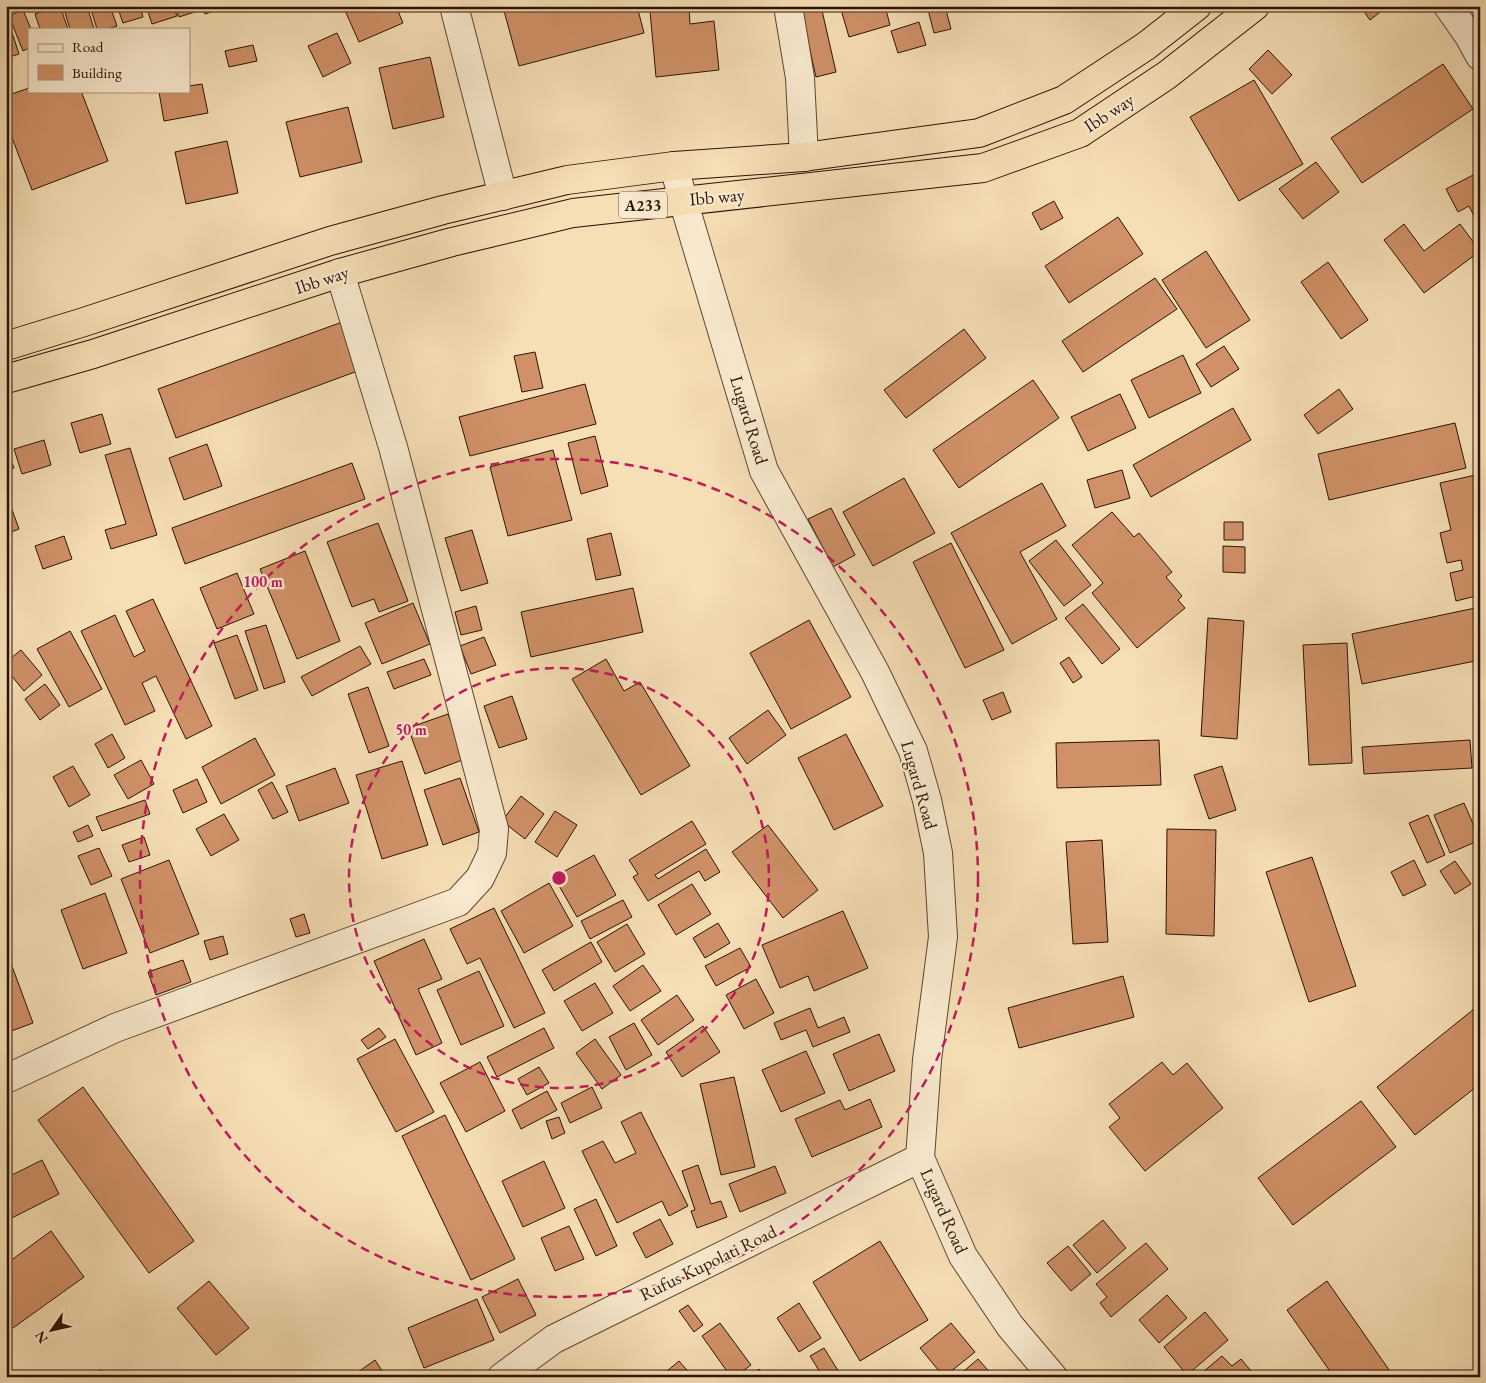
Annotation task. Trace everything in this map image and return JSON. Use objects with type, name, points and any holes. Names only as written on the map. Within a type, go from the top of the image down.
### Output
[{"type":"highway","name":"A233","points":[[6,346],[330,241],[567,180],[674,166],[804,157],[979,133],[1064,100],[1146,46],[1197,6]]},
{"type":"highway","name":"Ibb way","points":[[6,378],[93,354],[340,273],[452,242],[573,213],[983,168],[1080,133],[1167,75],[1254,6]]},
{"type":"street","points":[[454,6],[503,196]]},
{"type":"street","points":[[788,6],[800,78],[804,157]]},
{"type":"street","points":[[1448,6],[1469,36],[1480,56]]},
{"type":"street","name":"Lugard Road","points":[[674,166],[682,200],[764,471],[875,672],[914,751],[938,853],[942,937],[927,1060],[920,1158],[963,1256],[1010,1326],[1053,1377]]},
{"type":"street","points":[[6,1079],[115,1028],[458,902],[480,878],[492,853],[494,829],[393,447],[340,273]]},
{"type":"street","name":"Rufus Kupolati Road","points":[[502,1377],[554,1339],[920,1158]]},
{"type":"building","points":[[60,6],[68,28],[40,28],[35,14]]},
{"type":"building","points":[[63,6],[87,6],[94,28],[70,28]]},
{"type":"building","points":[[90,6],[110,6],[117,26],[97,28]]},
{"type":"building","points":[[117,6],[140,6],[143,17],[123,23]]},
{"type":"building","points":[[146,6],[173,6],[177,16],[152,24]]},
{"type":"building","points":[[175,6],[200,6],[201,10],[179,17]]},
{"type":"building","points":[[202,6],[230,6],[205,14]]},
{"type":"building","points":[[343,6],[396,6],[403,23],[359,42]]},
{"type":"building","points":[[637,6],[644,33],[519,66],[503,7]]},
{"type":"building","points":[[800,6],[821,6],[836,72],[816,77]]},
{"type":"building","points":[[840,6],[885,6],[890,25],[849,37]]},
{"type":"building","points":[[927,6],[945,6],[951,29],[934,33]]},
{"type":"building","points":[[1360,6],[1388,6],[1370,20]]},
{"type":"building","points":[[689,7],[690,24],[714,21],[719,70],[656,77],[650,11]]},
{"type":"building","points":[[23,10],[31,28],[28,28],[28,48],[23,51],[9,16]]},
{"type":"building","points":[[6,20],[8,20],[19,54],[6,58]]},
{"type":"building","points":[[919,22],[926,45],[898,53],[891,31]]},
{"type":"building","points":[[337,33],[351,63],[323,77],[308,46]]},
{"type":"building","points":[[253,45],[257,61],[229,67],[225,51]]},
{"type":"building","points":[[1268,50],[1292,75],[1272,94],[1249,69]]},
{"type":"building","points":[[430,57],[444,117],[393,129],[379,68]]},
{"type":"building","points":[[1443,64],[1473,109],[1362,183],[1331,138]]},
{"type":"building","points":[[1254,80],[1303,164],[1239,201],[1190,117]]},
{"type":"building","points":[[202,84],[208,113],[164,121],[159,92],[190,92],[190,86]]},
{"type":"building","points":[[28,88],[28,92],[81,92],[108,161],[32,190],[6,122],[6,96]]},
{"type":"building","points":[[348,107],[362,162],[300,177],[286,122]]},
{"type":"building","points":[[227,141],[238,193],[186,204],[175,152]]},
{"type":"building","points":[[1316,162],[1339,192],[1303,219],[1279,189]]},
{"type":"building","points":[[1477,173],[1480,178],[1479,226],[1469,206],[1458,212],[1446,189]]},
{"type":"building","points":[[1054,201],[1063,218],[1041,230],[1032,213]]},
{"type":"building","points":[[1118,217],[1143,254],[1069,303],[1045,266]]},
{"type":"building","points":[[1404,224],[1424,251],[1460,224],[1480,251],[1424,293],[1384,240]]},
{"type":"building","points":[[1206,251],[1250,320],[1206,348],[1162,280]]},
{"type":"building","points":[[1328,262],[1368,320],[1341,339],[1301,282]]},
{"type":"building","points":[[1155,278],[1177,309],[1083,372],[1062,341]]},
{"type":"building","points":[[345,321],[363,369],[176,438],[158,389]]},
{"type":"building","points":[[964,329],[986,358],[906,418],[884,390]]},
{"type":"building","points":[[1224,346],[1239,369],[1211,387],[1196,364]]},
{"type":"building","points":[[535,352],[543,388],[522,392],[514,356]]},
{"type":"building","points":[[1183,355],[1201,393],[1149,418],[1131,380]]},
{"type":"building","points":[[1033,380],[1059,418],[959,488],[933,450]]},
{"type":"building","points":[[585,384],[596,424],[470,456],[459,417]]},
{"type":"building","points":[[1339,389],[1353,409],[1318,434],[1304,415]]},
{"type":"building","points":[[1120,394],[1136,428],[1088,451],[1071,417]]},
{"type":"building","points":[[1233,408],[1251,440],[1151,497],[1133,465]]},
{"type":"building","points":[[102,414],[111,444],[80,453],[71,423]]},
{"type":"building","points":[[1455,423],[1466,468],[1329,500],[1318,454]]},
{"type":"building","points":[[595,436],[608,486],[581,494],[568,443]]},
{"type":"building","points":[[44,440],[51,465],[22,474],[14,449]]},
{"type":"building","points":[[207,444],[222,486],[184,500],[169,458]]},
{"type":"building","points":[[6,447],[14,468],[6,470]]},
{"type":"building","points":[[130,448],[157,535],[111,549],[105,530],[126,524],[105,455]]},
{"type":"building","points":[[553,450],[572,520],[508,536],[490,467]]},
{"type":"building","points":[[352,463],[365,499],[185,564],[172,528]]},
{"type":"building","points":[[1122,470],[1130,498],[1095,508],[1087,480]]},
{"type":"building","points":[[1480,474],[1480,595],[1456,601],[1450,573],[1463,570],[1461,560],[1447,563],[1440,533],[1451,530],[1440,483]]},
{"type":"building","points":[[904,478],[935,533],[873,566],[843,512]]},
{"type":"building","points":[[1042,483],[1066,526],[1020,552],[1057,619],[1012,644],[951,533]]},
{"type":"building","points":[[6,493],[19,529],[6,534]]},
{"type":"building","points":[[831,508],[855,555],[833,567],[808,519]]},
{"type":"building","points":[[1112,512],[1134,537],[1139,533],[1172,572],[1166,577],[1182,596],[1178,600],[1185,608],[1137,648],[1092,593],[1103,583],[1072,545]]},
{"type":"building","points":[[1224,522],[1243,522],[1243,540],[1224,540]]},
{"type":"building","points":[[378,523],[408,601],[379,612],[374,599],[352,607],[327,542]]},
{"type":"building","points":[[472,530],[488,583],[461,591],[445,538]]},
{"type":"building","points":[[611,533],[621,575],[596,580],[587,539]]},
{"type":"building","points":[[64,536],[72,559],[43,569],[35,546]]},
{"type":"building","points":[[1056,540],[1091,585],[1064,606],[1029,561]]},
{"type":"building","points":[[951,543],[1004,650],[965,668],[913,562]]},
{"type":"building","points":[[1223,546],[1245,547],[1245,573],[1223,572]]},
{"type":"building","points":[[305,551],[340,641],[297,659],[260,569]]},
{"type":"building","points":[[237,573],[254,614],[217,629],[200,588]]},
{"type":"building","points":[[633,588],[643,632],[531,657],[521,612]]},
{"type":"building","points":[[153,599],[212,726],[186,739],[156,676],[142,683],[155,711],[125,725],[81,631],[115,615],[134,657],[145,651],[126,611]]},
{"type":"building","points":[[413,603],[430,644],[382,664],[365,623]]},
{"type":"building","points":[[1083,604],[1120,649],[1102,664],[1065,618]]},
{"type":"building","points":[[476,606],[482,630],[461,635],[455,612]]},
{"type":"building","points":[[1480,607],[1480,660],[1362,684],[1352,634]]},
{"type":"building","points":[[1208,618],[1244,621],[1237,739],[1201,736]]},
{"type":"building","points":[[809,620],[851,697],[791,729],[750,653]]},
{"type":"building","points":[[266,625],[285,682],[264,689],[245,631]]},
{"type":"building","points":[[70,631],[102,689],[69,707],[37,649]]},
{"type":"building","points":[[237,635],[258,690],[235,699],[214,643]]},
{"type":"building","points":[[484,637],[496,665],[471,674],[460,646]]},
{"type":"building","points":[[1347,643],[1352,763],[1309,765],[1303,645]]},
{"type":"building","points":[[360,646],[371,664],[312,696],[301,677]]},
{"type":"building","points":[[21,650],[42,675],[24,691],[6,669],[6,662]]},
{"type":"building","points":[[1069,657],[1082,677],[1073,683],[1060,663]]},
{"type":"building","points":[[424,659],[431,675],[394,689],[387,672]]},
{"type":"building","points":[[606,659],[624,691],[640,682],[690,766],[641,795],[572,679]]},
{"type":"building","points":[[45,684],[60,705],[40,720],[25,699]]},
{"type":"building","points":[[368,687],[389,746],[369,753],[348,694]]},
{"type":"building","points":[[1003,692],[1011,712],[992,720],[983,700]]},
{"type":"building","points":[[512,696],[527,739],[499,748],[484,706]]},
{"type":"building","points":[[768,710],[786,735],[747,764],[729,738]]},
{"type":"building","points":[[448,714],[465,759],[425,774],[408,728]]},
{"type":"building","points":[[112,734],[125,758],[108,768],[95,744]]},
{"type":"building","points":[[846,734],[883,806],[834,830],[798,758]]},
{"type":"building","points":[[255,738],[275,775],[221,804],[202,767]]},
{"type":"building","points":[[1159,740],[1161,785],[1057,788],[1056,743]]},
{"type":"building","points":[[1470,740],[1472,768],[1364,774],[1362,747]]},
{"type":"building","points":[[1480,757],[1480,778],[1477,758]]},
{"type":"building","points":[[141,760],[154,784],[128,799],[114,775]]},
{"type":"building","points":[[402,761],[428,845],[382,859],[356,775]]},
{"type":"building","points":[[73,766],[90,795],[69,807],[53,777]]},
{"type":"building","points":[[1222,766],[1236,810],[1209,819],[1194,775]]},
{"type":"building","points":[[335,768],[349,803],[299,821],[286,786]]},
{"type":"building","points":[[460,778],[479,832],[443,845],[424,790]]},
{"type":"building","points":[[197,779],[207,802],[183,813],[173,790]]},
{"type":"building","points":[[272,782],[288,812],[273,819],[258,790]]},
{"type":"building","points":[[521,796],[544,814],[525,839],[502,821]]},
{"type":"building","points":[[1480,797],[1480,812],[1475,798]]},
{"type":"building","points":[[145,800],[150,814],[102,831],[96,817]]},
{"type":"building","points":[[1464,803],[1480,840],[1450,853],[1434,815]]},
{"type":"building","points":[[555,811],[577,825],[557,857],[535,842]]},
{"type":"building","points":[[224,814],[239,840],[211,856],[196,829]]},
{"type":"building","points":[[1428,815],[1445,855],[1427,863],[1409,823]]},
{"type":"building","points":[[692,821],[706,844],[655,875],[658,879],[706,849],[720,872],[705,881],[699,871],[648,901],[633,877],[638,874],[629,860]]},
{"type":"building","points":[[88,825],[93,836],[78,842],[73,832]]},
{"type":"building","points":[[768,825],[818,890],[783,918],[732,852]]},
{"type":"building","points":[[1167,829],[1216,830],[1214,936],[1166,934]]},
{"type":"building","points":[[144,837],[150,855],[129,862],[122,845]]},
{"type":"building","points":[[1102,840],[1108,942],[1073,944],[1066,842]]},
{"type":"building","points":[[99,848],[112,876],[91,885],[78,856]]},
{"type":"building","points":[[594,855],[616,895],[577,917],[554,877]]},
{"type":"building","points":[[1312,857],[1356,986],[1309,1002],[1266,872]]},
{"type":"building","points":[[169,860],[199,934],[150,953],[121,879]]},
{"type":"building","points":[[1414,860],[1426,885],[1403,896],[1391,872]]},
{"type":"building","points":[[1455,861],[1471,884],[1455,894],[1440,871]]},
{"type":"building","points":[[549,883],[573,926],[524,953],[501,911]]},
{"type":"building","points":[[692,884],[711,914],[676,935],[658,905]]},
{"type":"building","points":[[105,893],[127,953],[83,969],[61,910]]},
{"type":"building","points":[[623,900],[632,917],[590,939],[581,921]]},
{"type":"building","points":[[494,908],[545,1013],[514,1028],[480,958],[467,964],[450,929]]},
{"type":"building","points":[[843,911],[868,968],[814,991],[808,976],[780,988],[762,945]]},
{"type":"building","points":[[304,914],[310,933],[296,937],[290,919]]},
{"type":"building","points":[[718,923],[730,943],[705,958],[693,938]]},
{"type":"building","points":[[627,924],[645,954],[615,972],[597,942]]},
{"type":"building","points":[[223,936],[228,954],[210,960],[204,941]]},
{"type":"building","points":[[424,939],[442,979],[418,989],[442,1043],[416,1055],[374,961]]},
{"type":"building","points":[[591,942],[602,962],[554,991],[542,970]]},
{"type":"building","points":[[740,948],[751,967],[716,986],[705,966]]},
{"type":"building","points":[[6,950],[33,1023],[6,1033]]},
{"type":"building","points":[[183,960],[191,982],[156,995],[148,972]]},
{"type":"building","points":[[643,965],[661,991],[630,1011],[613,986]]},
{"type":"building","points":[[479,971],[504,1026],[461,1045],[437,990]]},
{"type":"building","points":[[1123,976],[1134,1017],[1019,1048],[1008,1008]]},
{"type":"building","points":[[756,979],[774,1013],[744,1029],[726,995]]},
{"type":"building","points":[[595,983],[613,1013],[582,1031],[564,1001]]},
{"type":"building","points":[[677,995],[694,1020],[658,1045],[641,1020]]},
{"type":"building","points":[[810,1008],[818,1028],[844,1017],[850,1032],[813,1047],[806,1030],[781,1040],[774,1023]]},
{"type":"building","points":[[1474,1009],[1480,1016],[1480,1084],[1415,1135],[1377,1087]]},
{"type":"building","points":[[634,1023],[652,1055],[626,1070],[609,1037]]},
{"type":"building","points":[[703,1026],[720,1052],[682,1077],[666,1052]]},
{"type":"building","points":[[379,1028],[386,1037],[368,1049],[361,1040]]},
{"type":"building","points":[[544,1028],[554,1048],[497,1077],[487,1057]]},
{"type":"building","points":[[879,1034],[895,1071],[849,1091],[833,1054]]},
{"type":"building","points":[[395,1039],[434,1112],[396,1132],[357,1059]]},
{"type":"building","points":[[595,1039],[621,1075],[602,1089],[576,1053]]},
{"type":"building","points":[[806,1051],[825,1093],[781,1112],[762,1070]]},
{"type":"building","points":[[480,1062],[505,1111],[466,1132],[440,1083]]},
{"type":"building","points":[[1162,1062],[1173,1075],[1187,1063],[1223,1108],[1145,1171],[1109,1127],[1120,1118],[1109,1104]]},
{"type":"building","points":[[539,1067],[549,1083],[527,1095],[518,1079]]},
{"type":"building","points":[[734,1077],[755,1167],[721,1175],[700,1084]]},
{"type":"building","points":[[83,1087],[194,1241],[149,1273],[38,1120]]},
{"type":"building","points":[[592,1087],[602,1108],[570,1123],[561,1103]]},
{"type":"building","points":[[547,1091],[557,1110],[521,1129],[512,1110]]},
{"type":"building","points":[[870,1099],[882,1127],[812,1157],[795,1119],[840,1100],[845,1110]]},
{"type":"building","points":[[1361,1101],[1396,1147],[1293,1225],[1258,1178]]},
{"type":"building","points":[[641,1112],[688,1206],[669,1216],[662,1201],[617,1223],[582,1151],[603,1141],[615,1163],[636,1153],[621,1122]]},
{"type":"building","points":[[445,1115],[515,1259],[471,1280],[402,1136]]},
{"type":"building","points":[[559,1117],[565,1133],[552,1139],[546,1121]]},
{"type":"building","points":[[42,1160],[59,1194],[6,1221],[6,1178]]},
{"type":"building","points":[[544,1161],[565,1208],[523,1227],[502,1181]]},
{"type":"building","points":[[698,1165],[711,1204],[721,1201],[727,1217],[697,1228],[691,1211],[695,1210],[682,1171]]},
{"type":"building","points":[[775,1166],[786,1193],[740,1212],[729,1184]]},
{"type":"building","points":[[596,1199],[617,1246],[596,1256],[574,1209]]},
{"type":"building","points":[[660,1219],[673,1244],[646,1258],[633,1233]]},
{"type":"building","points":[[1103,1220],[1126,1248],[1097,1273],[1073,1245]]},
{"type":"building","points":[[569,1226],[584,1259],[555,1271],[541,1238]]},
{"type":"building","points":[[51,1231],[84,1277],[6,1333],[6,1264]]},
{"type":"building","points":[[880,1241],[928,1320],[860,1361],[813,1282]]},
{"type":"building","points":[[1146,1243],[1168,1269],[1111,1317],[1100,1303],[1107,1297],[1096,1284]]},
{"type":"building","points":[[1068,1246],[1091,1274],[1071,1291],[1047,1263]]},
{"type":"building","points":[[518,1279],[536,1315],[500,1333],[482,1297]]},
{"type":"building","points":[[209,1281],[249,1328],[216,1355],[177,1308]]},
{"type":"building","points":[[1327,1281],[1394,1377],[1334,1377],[1287,1310]]},
{"type":"building","points":[[1167,1295],[1187,1318],[1159,1343],[1139,1320]]},
{"type":"building","points":[[477,1299],[494,1340],[424,1368],[408,1328]]},
{"type":"building","points":[[799,1303],[821,1338],[799,1352],[777,1318]]},
{"type":"building","points":[[688,1305],[703,1325],[694,1332],[679,1311]]},
{"type":"building","points":[[1205,1312],[1228,1340],[1187,1375],[1164,1347]]},
{"type":"building","points":[[720,1323],[751,1365],[735,1377],[731,1377],[702,1336]]},
{"type":"building","points":[[951,1323],[975,1352],[944,1377],[920,1348]]},
{"type":"building","points":[[824,1348],[842,1377],[823,1377],[810,1356]]},
{"type":"building","points":[[1222,1356],[1232,1366],[1241,1359],[1256,1377],[1197,1377]]},
{"type":"building","points":[[978,1359],[994,1377],[957,1377]]},
{"type":"building","points":[[375,1360],[386,1377],[351,1377]]},
{"type":"building","points":[[679,1361],[693,1377],[660,1377]]},
{"type":"building","points":[[759,1369],[766,1377],[751,1377]]},
{"type":"building","points":[[102,1370],[104,1377],[82,1377]]}]
